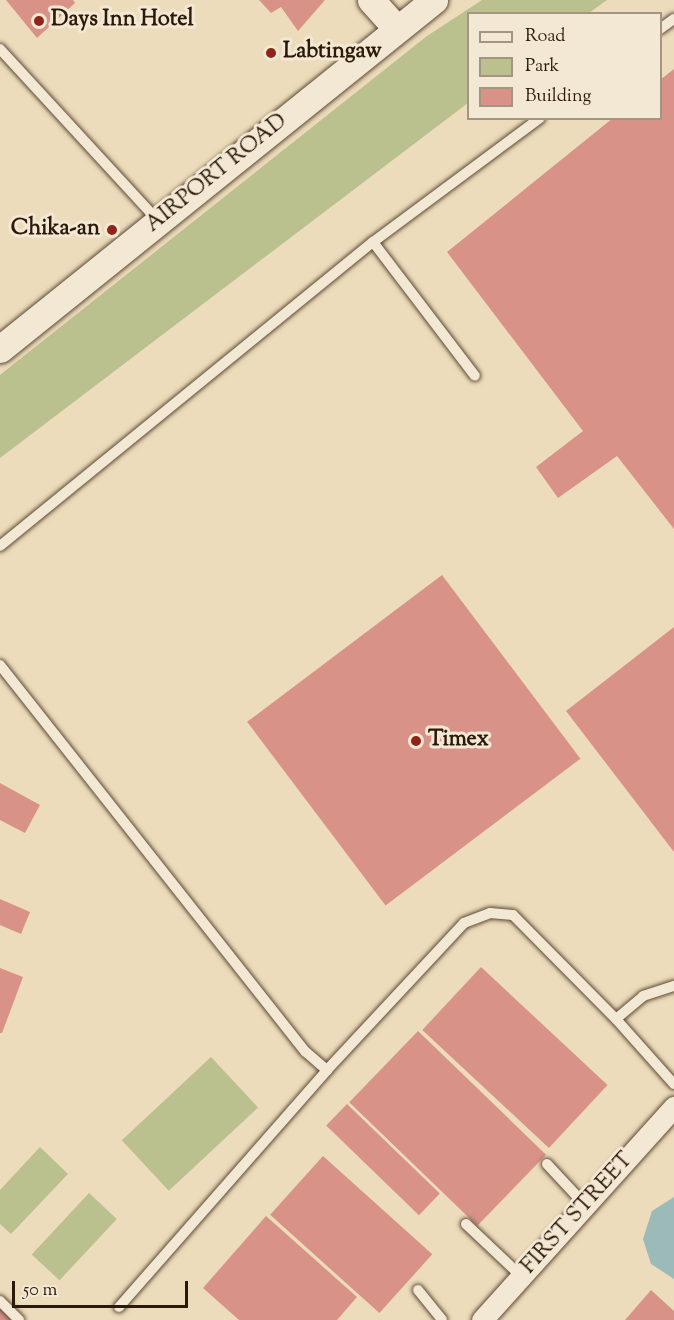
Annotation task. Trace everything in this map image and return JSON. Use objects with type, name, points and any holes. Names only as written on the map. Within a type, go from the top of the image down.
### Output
[{"type":"street","points":[[371,0],[398,29]]},
{"type":"street","name":"AIRPORT ROAD","points":[[0,349],[434,0]]},
{"type":"street","name":"FIRST STREET","points":[[482,1320],[674,1107]]},
{"type":"lane","points":[[0,49],[158,221]]},
{"type":"lane","points":[[0,546],[374,242],[537,120]]},
{"type":"lane","points":[[374,242],[475,376]]},
{"type":"lane","points":[[0,665],[306,1052],[327,1070]]},
{"type":"lane","points":[[119,1307],[327,1070],[464,923],[489,913],[513,915],[616,1019],[674,1084]]},
{"type":"lane","points":[[616,1019],[644,996],[674,986]]},
{"type":"lane","points":[[547,1164],[586,1206]]},
{"type":"lane","points":[[466,1224],[522,1277]]},
{"type":"lane","points":[[418,1290],[442,1320]]},
{"type":"lane","points":[[0,1301],[19,1320]]},
{"type":"green space","points":[[482,0],[607,0],[590,12],[467,12],[467,104],[0,458],[0,375],[427,36]]},
{"type":"green space","points":[[211,1057],[258,1107],[169,1191],[122,1140]]},
{"type":"green space","points":[[40,1147],[68,1174],[11,1234],[0,1224],[0,1190]]},
{"type":"green space","points":[[89,1193],[117,1219],[60,1280],[32,1254]]},
{"type":"water","points":[[674,1197],[674,1279],[651,1264],[643,1239],[652,1211]]},
{"type":"building","name":"Days Inn Hotel","points":[[6,0],[73,0],[75,3],[37,38]]},
{"type":"building","points":[[259,0],[325,0],[298,31],[281,7],[271,13]]},
{"type":"building","points":[[674,69],[674,529],[617,456],[558,498],[536,467],[583,431],[447,252],[611,120],[662,120],[662,78]]},
{"type":"building","name":"Timex","points":[[442,575],[580,759],[386,906],[247,722]]},
{"type":"building","points":[[674,627],[674,852],[566,711]]},
{"type":"building","points":[[0,783],[40,805],[25,833],[0,820]]},
{"type":"building","points":[[0,899],[30,912],[21,934],[0,925]]},
{"type":"building","points":[[481,967],[608,1085],[549,1148],[422,1030]]},
{"type":"building","points":[[0,968],[23,977],[2,1033],[0,1033]]},
{"type":"building","points":[[418,1031],[546,1155],[477,1226],[349,1102]]},
{"type":"building","points":[[347,1104],[440,1194],[419,1215],[326,1126]]},
{"type":"building","points":[[323,1156],[432,1254],[379,1313],[270,1215]]},
{"type":"building","points":[[266,1216],[357,1297],[337,1320],[239,1320],[203,1288]]},
{"type":"building","points":[[651,1290],[674,1311],[674,1320],[625,1320]]},
{"type":"building","points":[[0,1308],[12,1320],[0,1320]]},
{"type":"place","name":"Days Inn Hotel","points":[[39,21]]},
{"type":"place","name":"Labtingaw","points":[[271,53]]},
{"type":"place","name":"Chika-an","points":[[112,230]]},
{"type":"place","name":"Timex","points":[[416,741]]}]
